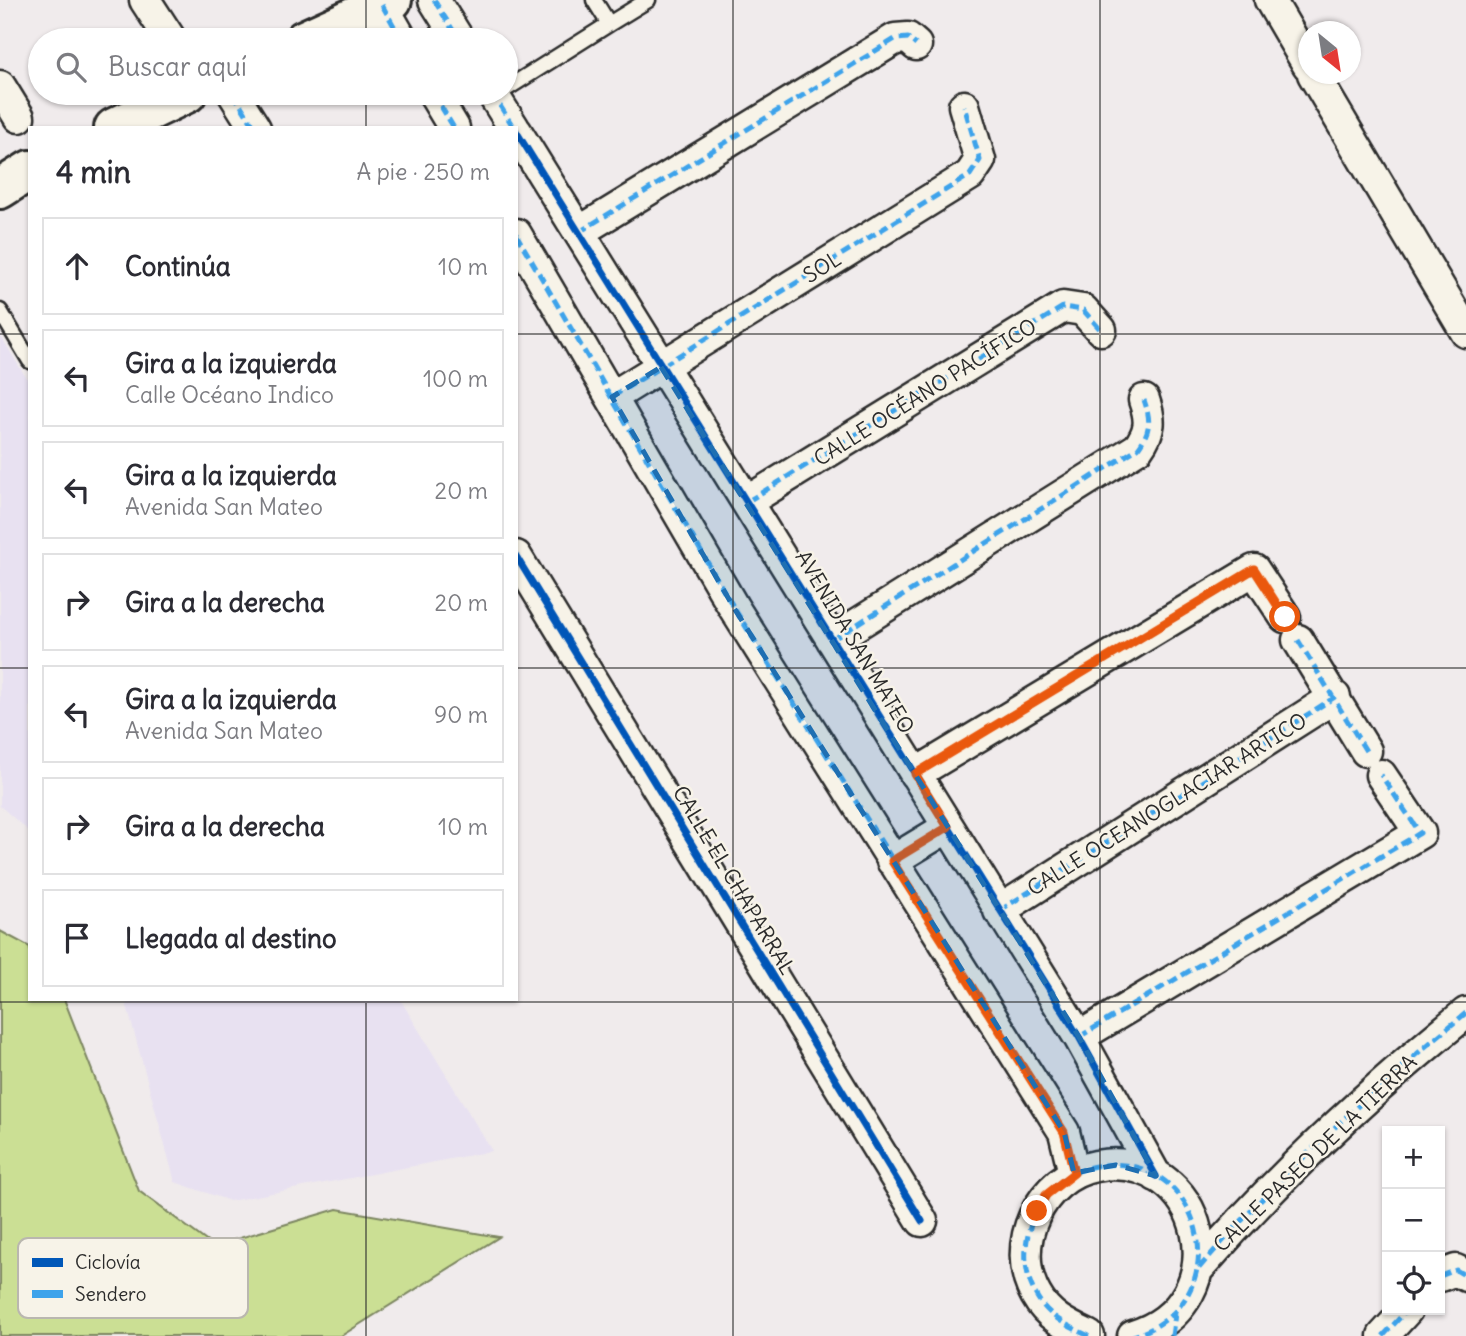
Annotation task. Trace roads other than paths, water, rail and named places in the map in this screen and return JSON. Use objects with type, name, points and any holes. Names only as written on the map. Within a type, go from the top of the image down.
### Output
[{"type":"main road","points":[[331,28],[387,3]]},
{"type":"main road","points":[[118,126],[162,105]]},
{"type":"main road","points":[[0,189],[28,171]]},
{"type":"street","points":[[145,0],[164,28]]},
{"type":"street","points":[[434,0],[452,28]]},
{"type":"street","points":[[1270,0],[1298,48]]},
{"type":"street","points":[[387,3],[397,28]]},
{"type":"street","points":[[579,232],[895,39],[908,38],[916,46]]},
{"type":"street","points":[[1319,84],[1466,332]]},
{"type":"street","points":[[0,86],[19,117]]},
{"type":"street","points":[[241,105],[254,126]]},
{"type":"street","points":[[440,105],[453,126]]},
{"type":"street","name":"AVENIDA SAN MATEO","points":[[504,105],[513,126]]},
{"type":"street","name":"SOL","points":[[612,397],[970,175],[980,160],[964,106]]},
{"type":"street","name":"AVENIDA SAN MATEO","points":[[518,135],[1079,1037],[1156,1176]]},
{"type":"street","points":[[518,237],[734,608],[1064,1132],[1074,1173]]},
{"type":"street","name":"CALLE OCÉANO PACÍFICO","points":[[748,501],[1063,307],[1083,310],[1101,330]]},
{"type":"street","points":[[832,640],[1138,448],[1147,435],[1150,419],[1144,400]]},
{"type":"street","name":"CALLE EL CHAPARRAL","points":[[518,559],[922,1221]]},
{"type":"street","points":[[915,774],[1254,569],[1420,833],[1079,1037]]},
{"type":"street","name":"CALLE OCEANOGLACIAR ARTICO","points":[[999,911],[1335,697]]},
{"type":"street","points":[[892,861],[948,827]]},
{"type":"street","name":"CALLE PASEO DE LA TIERRA","points":[[1199,1268],[1238,1224],[1387,1077],[1466,1013]]},
{"type":"street","points":[[1089,1336],[1059,1322],[1036,1295],[1025,1261],[1029,1226],[1046,1195],[1074,1173],[1094,1167],[1116,1165],[1156,1176],[1178,1193],[1193,1215],[1200,1241],[1199,1268],[1191,1293],[1173,1325],[1133,1336]]},
{"type":"street","points":[[1445,1274],[1456,1270],[1466,1276]]},
{"type":"street","points":[[1383,1336],[1402,1315]]},
{"type":"lane","points":[[594,0],[609,24]]},
{"type":"lane","points":[[518,81],[648,0]]},
{"type":"lane","points":[[0,312],[28,358]]}]
